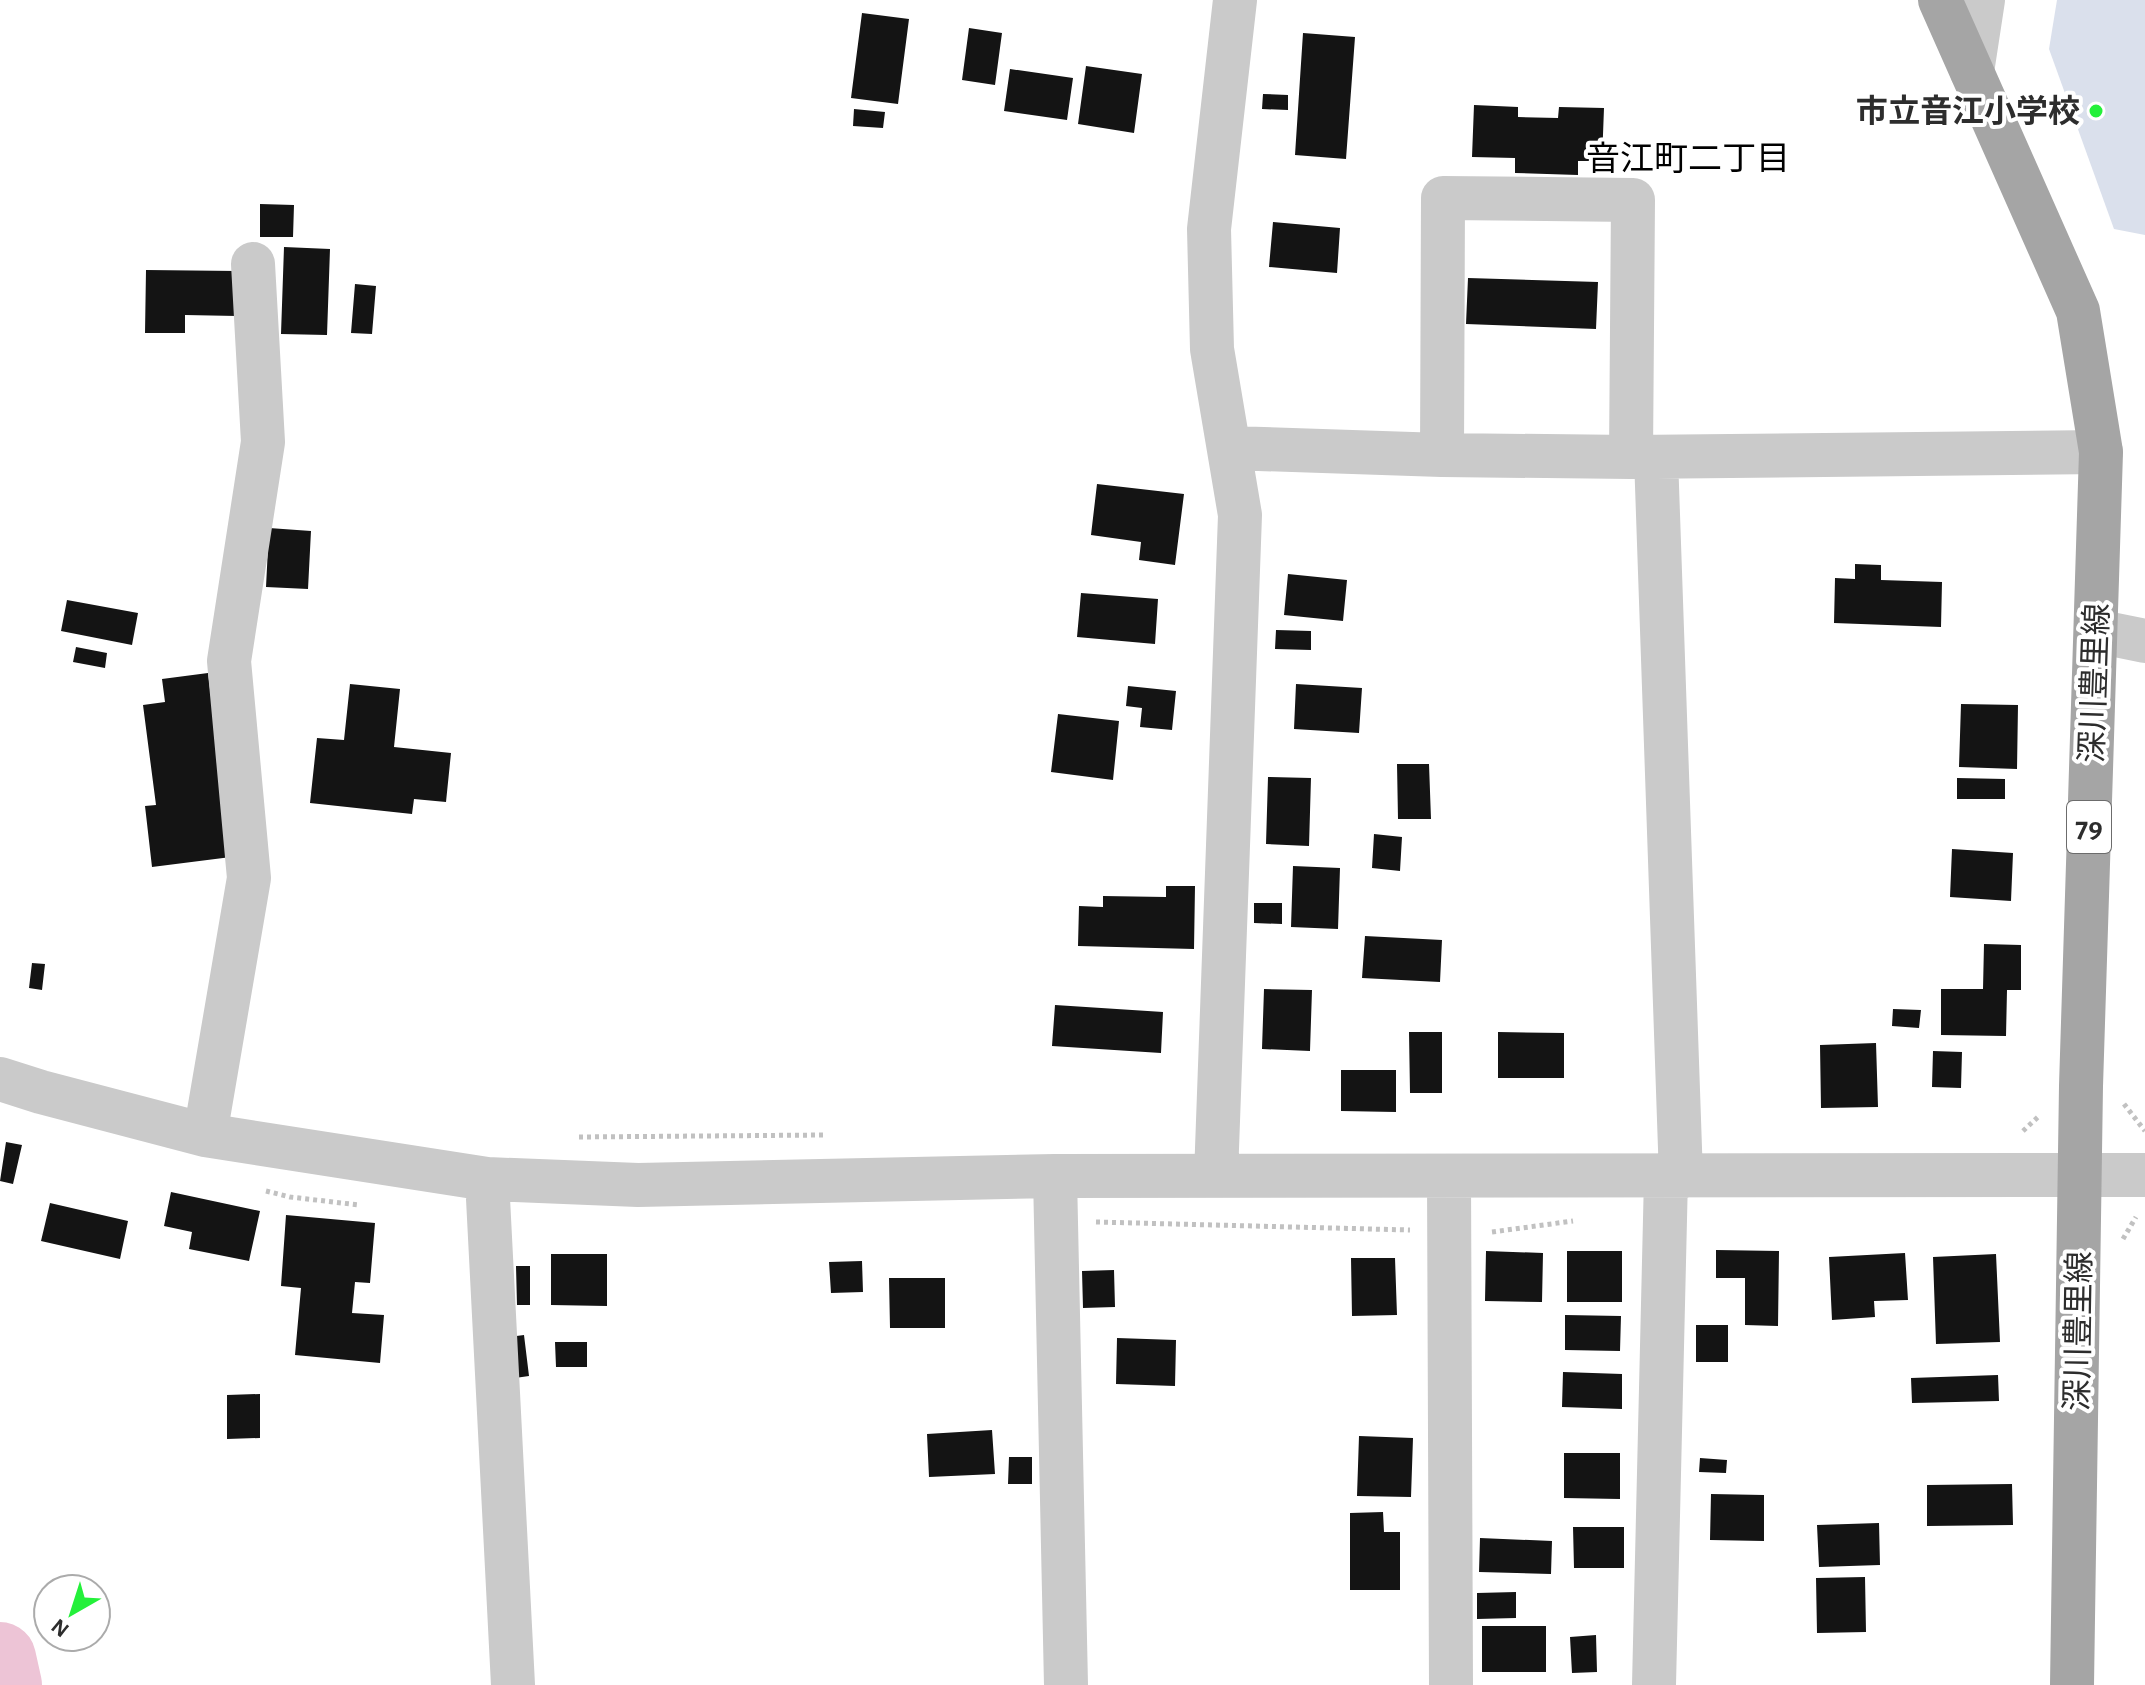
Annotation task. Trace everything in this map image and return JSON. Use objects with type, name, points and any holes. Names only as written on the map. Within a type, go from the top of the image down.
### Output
[{"type":"main road","name":"深川豊里線","points":[[1940,0],[2078,311],[2101,452],[2079,1176],[2072,1685]]},
{"type":"street","points":[[1216,1176],[1240,515],[1212,349],[1209,229],[1235,0]]},
{"type":"street","points":[[1972,72],[1983,0]]},
{"type":"street","points":[[1442,455],[1443,198],[1633,200],[1673,1177],[1654,1685]]},
{"type":"street","points":[[205,1135],[249,878],[229,661],[263,442],[253,264]]},
{"type":"street","points":[[1230,448],[1643,457],[2101,452]]},
{"type":"street","points":[[2096,631],[2145,641]]},
{"type":"street","points":[[0,1079],[205,1135],[487,1179],[638,1185],[1055,1176],[2145,1175]]},
{"type":"street","points":[[1055,1176],[1066,1685]]},
{"type":"street","points":[[1449,1177],[1451,1685]]},
{"type":"street","points":[[487,1179],[513,1685]]},
{"type":"path","points":[[570,1137],[839,1135]]},
{"type":"shaded area","name":"市立音江小学校","points":[[2057,0],[2145,0],[2145,235],[2114,229],[2049,49]]},
{"type":"building","points":[[862,13],[909,19],[898,104],[851,98]]},
{"type":"building","points":[[969,28],[1002,33],[995,85],[962,80]]},
{"type":"building","points":[[1303,33],[1355,37],[1346,159],[1295,155]]},
{"type":"building","points":[[1086,66],[1142,74],[1134,133],[1078,124]]},
{"type":"building","points":[[1010,69],[1073,78],[1067,120],[1004,111]]},
{"type":"building","points":[[1263,94],[1288,95],[1288,110],[1262,109]]},
{"type":"building","points":[[1474,105],[1518,107],[1518,117],[1558,118],[1559,107],[1604,108],[1602,161],[1578,161],[1578,175],[1515,173],[1515,158],[1472,157]]},
{"type":"building","points":[[854,109],[885,112],[883,128],[853,126]]},
{"type":"building","points":[[260,204],[294,205],[293,237],[260,237]]},
{"type":"building","points":[[1273,222],[1340,228],[1337,273],[1269,267]]},
{"type":"building","points":[[284,247],[330,249],[327,335],[281,334]]},
{"type":"building","points":[[146,270],[237,271],[237,316],[185,315],[185,333],[145,333]]},
{"type":"building","points":[[1468,278],[1598,282],[1596,329],[1466,324]]},
{"type":"building","points":[[355,284],[376,286],[372,334],[351,333]]},
{"type":"building","points":[[1097,484],[1184,494],[1175,565],[1139,560],[1141,542],[1091,535]]},
{"type":"building","points":[[269,528],[311,531],[308,589],[266,587]]},
{"type":"building","points":[[1855,564],[1881,565],[1881,580],[1942,582],[1941,627],[1834,623],[1835,578],[1855,579]]},
{"type":"building","points":[[1288,574],[1347,580],[1343,621],[1284,615]]},
{"type":"building","points":[[1081,593],[1158,599],[1155,644],[1077,637]]},
{"type":"building","points":[[67,600],[138,613],[132,645],[61,631]]},
{"type":"building","points":[[1276,630],[1311,631],[1311,650],[1275,649]]},
{"type":"building","points":[[76,647],[107,653],[105,668],[73,662]]},
{"type":"building","points":[[208,673],[231,857],[152,867],[145,806],[156,805],[143,705],[165,702],[162,679]]},
{"type":"building","points":[[350,684],[400,689],[394,747],[451,753],[446,802],[414,799],[412,814],[310,803],[317,738],[344,740]]},
{"type":"building","points":[[1296,684],[1362,688],[1359,733],[1294,729]]},
{"type":"building","points":[[1128,686],[1176,691],[1172,730],[1140,727],[1142,708],[1126,706]]},
{"type":"building","points":[[1961,704],[2018,705],[2017,769],[1959,767]]},
{"type":"building","points":[[1058,714],[1119,721],[1113,780],[1051,772]]},
{"type":"building","points":[[1397,764],[1429,764],[1431,819],[1398,819]]},
{"type":"building","points":[[1268,777],[1311,778],[1309,846],[1266,844]]},
{"type":"building","points":[[1957,778],[2005,779],[2005,799],[1957,799]]},
{"type":"building","points":[[1374,834],[1402,837],[1400,871],[1372,868]]},
{"type":"building","points":[[1952,849],[2013,853],[2011,901],[1950,897]]},
{"type":"building","points":[[1293,866],[1340,868],[1338,929],[1291,927]]},
{"type":"building","points":[[1166,886],[1195,886],[1194,949],[1078,946],[1079,906],[1103,907],[1103,896],[1166,897]]},
{"type":"building","points":[[1254,903],[1282,903],[1282,924],[1254,923]]},
{"type":"building","points":[[1365,936],[1442,940],[1440,982],[1362,978]]},
{"type":"building","points":[[1984,944],[2021,945],[2021,990],[2007,990],[2006,1036],[1941,1035],[1941,989],[1983,989]]},
{"type":"building","points":[[32,963],[45,964],[42,990],[29,988]]},
{"type":"building","points":[[1264,989],[1312,990],[1310,1051],[1262,1049]]},
{"type":"building","points":[[1055,1005],[1163,1012],[1161,1053],[1052,1046]]},
{"type":"building","points":[[1893,1009],[1921,1010],[1919,1028],[1892,1026]]},
{"type":"building","points":[[1409,1032],[1442,1032],[1442,1093],[1410,1093]]},
{"type":"building","points":[[1498,1032],[1564,1033],[1564,1078],[1498,1078]]},
{"type":"building","points":[[1876,1043],[1878,1107],[1821,1108],[1820,1045]]},
{"type":"building","points":[[1933,1051],[1962,1052],[1961,1088],[1932,1087]]},
{"type":"building","points":[[1341,1070],[1396,1070],[1396,1112],[1341,1111]]},
{"type":"building","points":[[6,1142],[22,1145],[13,1184],[0,1181]]},
{"type":"building","points":[[171,1192],[260,1211],[249,1261],[189,1249],[192,1232],[164,1226]]},
{"type":"building","points":[[50,1203],[128,1221],[120,1259],[41,1241]]},
{"type":"building","points":[[286,1215],[375,1223],[370,1283],[355,1282],[352,1313],[384,1315],[380,1363],[295,1355],[301,1288],[281,1286]]},
{"type":"building","points":[[1716,1250],[1779,1251],[1778,1326],[1745,1325],[1745,1278],[1716,1278]]},
{"type":"building","points":[[1486,1251],[1543,1253],[1542,1302],[1485,1301]]},
{"type":"building","points":[[1567,1251],[1622,1251],[1622,1302],[1567,1302]]},
{"type":"building","points":[[1905,1253],[1908,1300],[1874,1301],[1875,1317],[1832,1320],[1829,1257]]},
{"type":"building","points":[[551,1254],[607,1254],[607,1306],[551,1305]]},
{"type":"building","points":[[1996,1254],[2000,1342],[1936,1344],[1933,1257]]},
{"type":"building","points":[[1351,1258],[1395,1258],[1397,1315],[1352,1316]]},
{"type":"building","points":[[862,1261],[863,1292],[831,1293],[829,1262]]},
{"type":"building","points":[[516,1266],[530,1266],[530,1305],[517,1305]]},
{"type":"building","points":[[1114,1270],[1115,1307],[1083,1308],[1082,1271]]},
{"type":"building","points":[[889,1278],[945,1278],[945,1328],[890,1328]]},
{"type":"building","points":[[1565,1315],[1621,1316],[1620,1351],[1565,1350]]},
{"type":"building","points":[[1696,1325],[1728,1325],[1728,1362],[1696,1362]]},
{"type":"building","points":[[524,1335],[529,1376],[515,1378],[509,1337]]},
{"type":"building","points":[[1117,1338],[1176,1340],[1175,1386],[1116,1384]]},
{"type":"building","points":[[555,1342],[587,1342],[587,1367],[556,1367]]},
{"type":"building","points":[[1563,1372],[1622,1374],[1622,1409],[1562,1407]]},
{"type":"building","points":[[1998,1375],[1999,1401],[1912,1403],[1911,1378]]},
{"type":"building","points":[[260,1394],[260,1438],[227,1439],[227,1395]]},
{"type":"building","points":[[992,1430],[995,1474],[929,1477],[927,1434]]},
{"type":"building","points":[[1359,1436],[1413,1438],[1411,1497],[1357,1496]]},
{"type":"building","points":[[1564,1453],[1620,1453],[1620,1499],[1564,1498]]},
{"type":"building","points":[[1009,1457],[1032,1457],[1032,1484],[1008,1484]]},
{"type":"building","points":[[1700,1458],[1727,1460],[1726,1473],[1699,1472]]},
{"type":"building","points":[[2012,1484],[2013,1525],[1927,1526],[1927,1485]]},
{"type":"building","points":[[1711,1494],[1764,1495],[1764,1541],[1710,1540]]},
{"type":"building","points":[[1383,1512],[1384,1532],[1400,1532],[1400,1590],[1350,1590],[1350,1513]]},
{"type":"building","points":[[1879,1523],[1880,1565],[1819,1567],[1817,1525]]},
{"type":"building","points":[[1573,1527],[1624,1527],[1624,1568],[1574,1568]]},
{"type":"building","points":[[1480,1538],[1552,1541],[1551,1574],[1479,1572]]},
{"type":"building","points":[[1865,1577],[1866,1632],[1817,1633],[1816,1578]]},
{"type":"building","points":[[1516,1592],[1516,1618],[1477,1619],[1477,1593]]},
{"type":"building","points":[[1482,1626],[1546,1626],[1546,1672],[1482,1672]]},
{"type":"building","points":[[1596,1635],[1597,1672],[1572,1673],[1570,1637]]},
{"type":"waterway","points":[[0,1658],[6,1685]]},
{"type":"place","name":"市立音江小学校","points":[[2096,111]]},
{"type":"district","name":"音江町二丁目","points":[[1688,158]]}]
